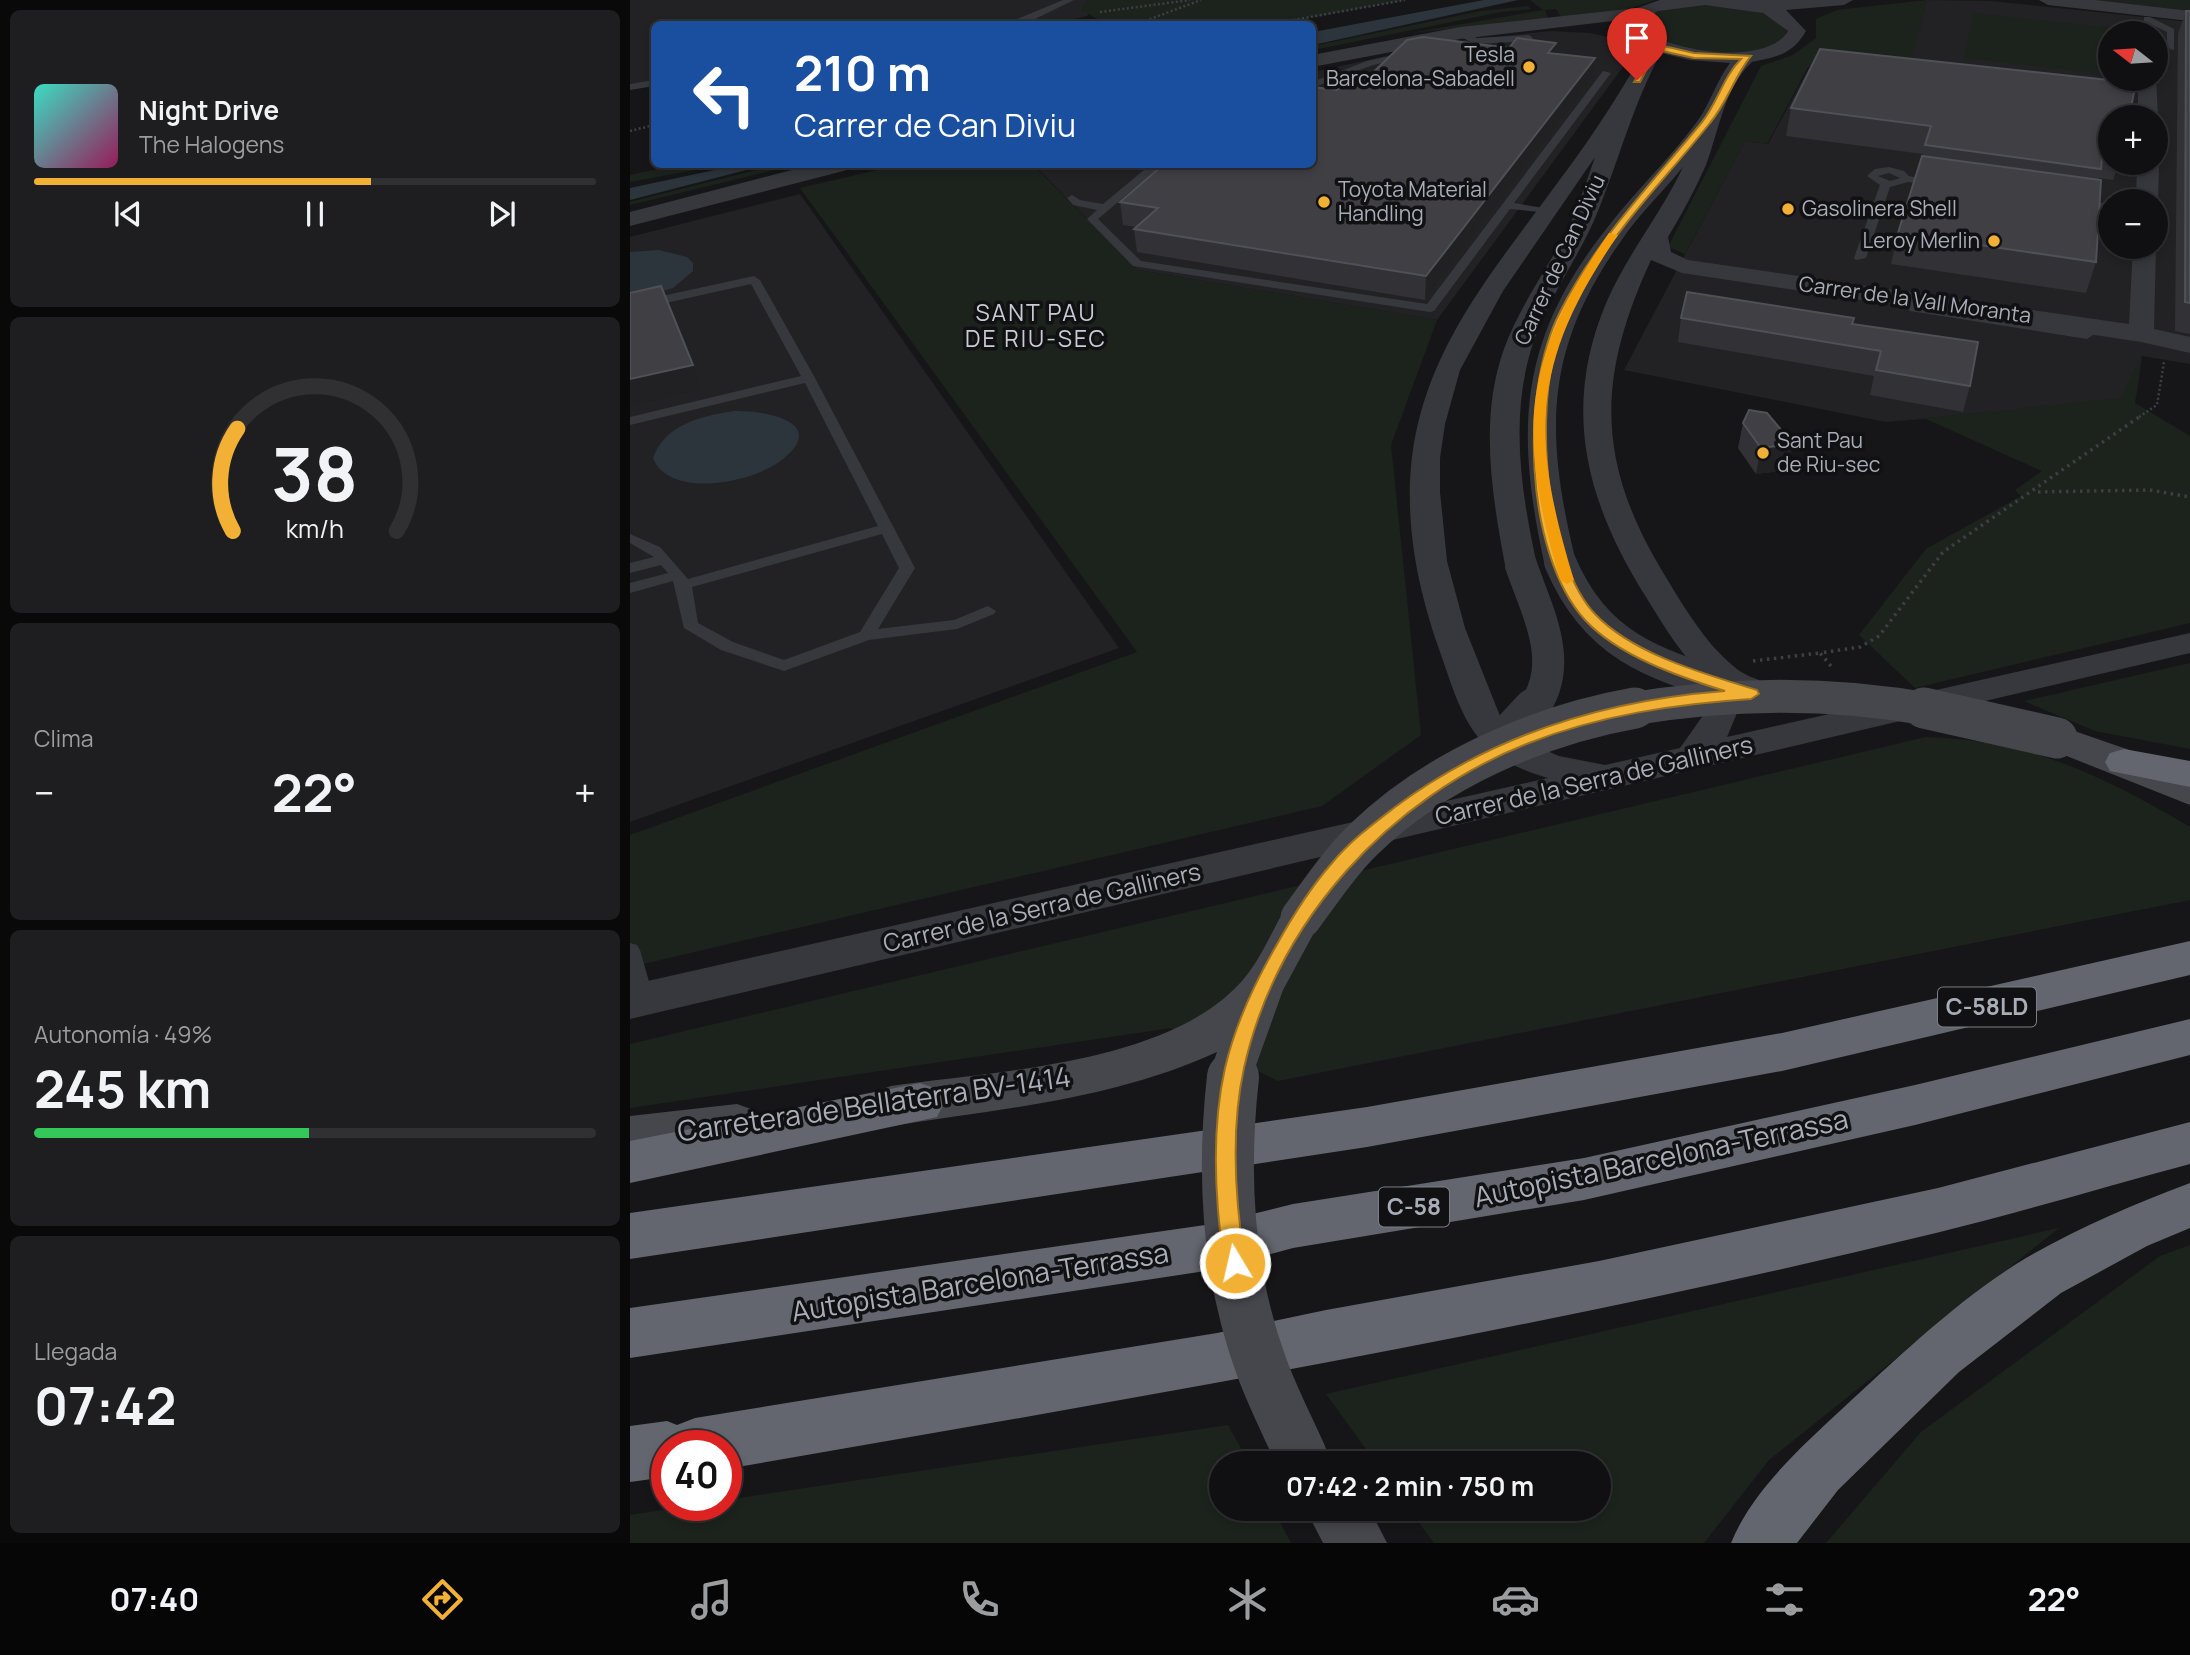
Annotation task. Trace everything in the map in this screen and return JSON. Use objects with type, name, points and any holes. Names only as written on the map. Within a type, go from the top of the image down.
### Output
[{"type":"highway","points":[[2124,762],[2190,774]]},
{"type":"highway","name":"C-58LD","points":[[630,1236],[1367,1127],[1782,1052],[2190,958]]},
{"type":"highway","name":"Autopista Barcelona-Terrassa","points":[[630,1333],[1212,1247],[1293,1226],[1584,1180],[1915,1105],[2190,1037]]},
{"type":"highway","points":[[630,1162],[920,1103]]},
{"type":"highway","points":[[742,1438],[1217,1359],[1326,1335],[1600,1284],[1938,1210],[2190,1143]]},
{"type":"highway","points":[[1760,1543],[1818,1470],[1940,1354],[2043,1276],[2129,1230],[2190,1205]]},
{"type":"highway","points":[[630,1454],[651,1451]]},
{"type":"street","points":[[1316,60],[1542,23],[1637,13],[1654,6],[1684,1],[1719,1],[1754,6],[1817,4],[1843,0]]},
{"type":"street","points":[[2048,0],[2147,21],[2190,16]]},
{"type":"street","points":[[1791,22],[1817,4]]},
{"type":"street","points":[[1542,23],[1631,32],[1655,47],[1694,55],[1747,56],[1772,52],[1792,42],[1797,31],[1791,22],[1754,6]]},
{"type":"street","points":[[1631,32],[1629,22],[1637,13]]},
{"type":"street","name":"Carrer de Can Diviu","points":[[1487,739],[1525,723],[1537,708],[1551,667],[1547,638],[1521,565],[1508,501],[1504,461],[1508,388],[1528,322],[1580,227],[1630,94],[1655,47]]},
{"type":"street","name":"Carrer de Can Diviu","points":[[1739,687],[1696,645],[1649,577],[1619,517],[1599,453],[1595,384],[1611,318],[1643,254],[1656,237],[1690,173],[1709,119],[1736,68],[1747,56]]},
{"type":"street","name":"Carrer de Can Diviu","points":[[1487,739],[1444,620],[1432,569],[1426,522],[1431,426],[1444,380],[1474,316],[1630,94]]},
{"type":"street","name":"Carrer de Can Diviu","points":[[1709,119],[1612,236],[1582,280],[1563,315],[1547,359],[1540,405],[1539,455],[1549,519],[1560,562],[1576,596],[1590,617],[1607,632],[1674,670],[1751,692],[1876,716]]},
{"type":"street","points":[[630,219],[828,168]]},
{"type":"street","name":"Carrer de la Vall Moranta","points":[[1656,237],[1660,256],[1682,266],[2141,334],[2178,343]]},
{"type":"street","points":[[2141,334],[2144,259]]},
{"type":"street","name":"Carrer de la Serra de Galliners","points":[[637,1001],[2190,643]]},
{"type":"street","points":[[1690,759],[1718,726],[1726,698],[1739,687]]},
{"type":"street","points":[[1299,1451],[1262,1367],[1238,1289],[1227,1212],[1225,1167],[1234,1069],[1261,989],[1301,918],[1338,866],[1366,837],[1441,781],[1487,739],[1522,740],[1599,715],[1739,687],[1918,705],[1989,719],[2057,738],[2124,762],[2190,792]]},
{"type":"street","points":[[1424,820],[1470,771],[1487,739]]},
{"type":"street","name":"Carrer de Can Diviu","points":[[1487,739],[1498,740],[1528,756],[1571,772],[1615,777]]},
{"type":"street","name":"Carretera de Bellaterra BV-1414","points":[[630,1136],[920,1103],[1060,1081],[1156,1059],[1209,1035],[1261,989]]},
{"type":"street","points":[[1343,1521],[1357,1543]]},
{"type":"lane","points":[[1022,21],[1070,0]]},
{"type":"lane","points":[[2168,29],[2171,30],[2171,48]]},
{"type":"lane","points":[[1316,83],[1370,63],[1461,38],[1475,41],[1529,38]]},
{"type":"lane","points":[[1153,168],[1092,219],[1137,264],[1430,308],[1606,73]]},
{"type":"lane","points":[[630,87],[651,84]]},
{"type":"lane","points":[[1906,179],[1901,183],[1886,183],[1873,178],[1872,174],[1889,170],[1900,173],[1906,179],[1947,184]]},
{"type":"lane","points":[[1860,258],[1886,183]]},
{"type":"lane","points":[[1072,198],[1077,203],[1105,208]]},
{"type":"lane","points":[[2070,201],[2098,205]]},
{"type":"lane","points":[[1507,205],[1546,211]]},
{"type":"lane","points":[[630,307],[754,280],[809,378],[907,568],[866,635]]},
{"type":"lane","points":[[1808,285],[1843,296],[2087,335]]},
{"type":"lane","points":[[630,421],[809,378]]},
{"type":"lane","points":[[630,588],[680,580],[886,528]]},
{"type":"lane","points":[[630,538],[646,541],[665,559],[680,580],[691,625],[727,646],[784,666],[866,635],[957,624],[988,611]]},
{"type":"lane","points":[[630,568],[665,559]]},
{"type":"lane","points":[[630,950],[637,1001]]},
{"type":"path","points":[[1100,12],[1190,0]]},
{"type":"path","points":[[1145,21],[1201,0]]},
{"type":"path","points":[[1287,21],[1405,0]]},
{"type":"path","points":[[630,131],[651,126]]},
{"type":"path","points":[[1836,671],[1820,653],[1860,647],[1879,636],[1943,552],[2035,492],[2157,405],[2178,343]]},
{"type":"path","points":[[2035,492],[2150,490],[2190,497]]},
{"type":"shaded area","points":[[630,0],[1096,0],[1087,16],[1066,21],[651,21],[651,86],[630,89]]},
{"type":"shaded area","points":[[1088,0],[1407,0],[1293,21],[1101,21],[1081,10]]},
{"type":"shaded area","points":[[1484,0],[1518,0],[1316,44],[1316,31]]},
{"type":"shaded area","points":[[1530,0],[1655,0],[1624,11],[1561,17],[1556,9],[1545,10],[1548,18],[1411,33],[1543,10]]},
{"type":"shaded area","points":[[1927,0],[1992,1],[2190,22],[2190,364],[2142,356],[2136,398],[1886,422],[1624,370],[1745,141],[1768,144],[1809,68],[1906,79]]},
{"type":"shaded area","points":[[1927,0],[1907,79],[1808,67],[1767,144],[1745,141],[1685,254],[1668,247],[1761,66],[1793,55],[1816,38],[1816,19],[1837,10]]},
{"type":"shaded area","points":[[2088,0],[2190,0],[2190,12]]},
{"type":"shaded area","points":[[1708,3],[1756,10],[1783,24],[1787,32],[1775,43],[1758,50],[1717,53],[1674,46],[1642,31],[1641,22],[1655,12]]},
{"type":"shaded area","points":[[1528,6],[1531,9],[1501,12],[1316,49],[1316,45],[1481,11]]},
{"type":"shaded area","points":[[1973,13],[2098,26],[2098,74],[1964,58]]},
{"type":"shaded area","points":[[1551,31],[1590,33],[1612,38],[1630,48],[1631,56],[1437,320],[1138,270],[1037,168],[1316,168],[1316,71],[1455,41]]},
{"type":"shaded area","points":[[663,168],[707,168],[630,182],[630,175]]},
{"type":"shaded area","points":[[724,168],[754,168],[630,200],[630,188]]},
{"type":"shaded area","points":[[764,168],[783,168],[630,205],[630,202]]},
{"type":"shaded area","points":[[886,168],[1036,168],[1138,270],[1437,320],[1391,445],[1421,735],[1322,806],[630,967],[630,835],[1137,652],[800,188]]},
{"type":"shaded area","points":[[800,194],[1119,648],[630,822],[630,237]]},
{"type":"shaded area","points":[[659,250],[687,257],[693,263],[693,271],[673,288],[630,300],[630,252]]},
{"type":"shaded area","points":[[2141,356],[2135,403],[2190,436],[2190,623],[1915,688],[1859,635],[1926,549],[2021,496],[2015,490],[2042,471],[1926,419],[1886,422],[2121,398]]},
{"type":"shaded area","points":[[734,411],[762,413],[788,422],[796,428],[799,437],[794,449],[766,470],[731,481],[692,483],[675,479],[662,471],[653,458],[666,437],[697,419]]},
{"type":"shaded area","points":[[2190,663],[2190,749],[2095,731],[2024,701]]},
{"type":"shaded area","points":[[1926,737],[1999,745],[2032,753],[2095,776],[2190,827],[2190,900],[1278,1081],[1171,1028],[630,1108],[630,1044]]},
{"type":"shaded area","points":[[2059,1228],[1769,1460],[1704,1543],[1434,1543],[1418,1521],[1611,1521],[1611,1451],[1367,1451],[1326,1394]]},
{"type":"shaded area","points":[[2190,1245],[2190,1543],[1826,1543],[1921,1432],[2160,1256]]},
{"type":"shaded area","points":[[1228,1425],[1242,1451],[1209,1451],[1209,1521],[1279,1521],[1291,1543],[630,1543],[630,1515],[651,1512],[651,1521],[742,1521],[742,1498]]},
{"type":"building","points":[[2186,11],[2190,11],[2190,303],[2185,302]]},
{"type":"building","name":"Toyota Material Handling","points":[[1423,37],[1509,48],[1517,38],[1556,43],[1548,53],[1595,58],[1426,276],[1134,229],[1158,208],[1120,202],[1159,168],[1316,168],[1316,87],[1337,90],[1347,81],[1362,83],[1407,40]]},
{"type":"building","points":[[1820,49],[2098,79],[2098,91],[2134,91],[2131,105],[2098,105],[2098,169],[1925,145],[1931,126],[1791,108]]},
{"type":"building","points":[[1922,156],[2101,180],[2100,189],[2098,189],[2096,262],[1898,233]]},
{"type":"building","points":[[661,286],[693,365],[630,379],[630,293]]},
{"type":"building","points":[[1687,292],[1854,318],[1852,324],[1978,342],[1970,386],[1876,370],[1881,351],[1681,318]]},
{"type":"building","points":[[1749,410],[1767,413],[1793,444],[1761,448],[1743,423]]},
{"type":"slow traffic","points":[[1567,580],[1549,519],[1539,455],[1540,405],[1547,359],[1563,315],[1582,280],[1613,235]]},
{"type":"place","name":"Tesla Barcelona-Sabadell","points":[[1529,67]]},
{"type":"place","name":"Toyota Material Handling","points":[[1324,202]]},
{"type":"place","name":"Gasolinera Shell","points":[[1788,209]]},
{"type":"place","name":"Leroy Merlin","points":[[1994,241]]},
{"type":"place","name":"Sant Pau de Riu-sec","points":[[1763,453]]},
{"type":"district","name":"SANT PAU DE RIU-SEC","points":[[1036,326]]},
{"type":"route","points":[[1235,1263],[1227,1212],[1225,1167],[1228,1111],[1234,1069],[1261,989],[1301,918],[1338,866],[1366,837],[1441,781],[1522,740],[1599,715],[1688,698],[1751,694],[1674,670],[1607,632],[1590,617],[1567,580],[1549,519],[1539,455],[1540,405],[1547,359],[1563,315],[1582,280],[1612,236],[1709,119],[1736,68],[1747,56],[1712,57],[1655,47],[1637,80]]}]
